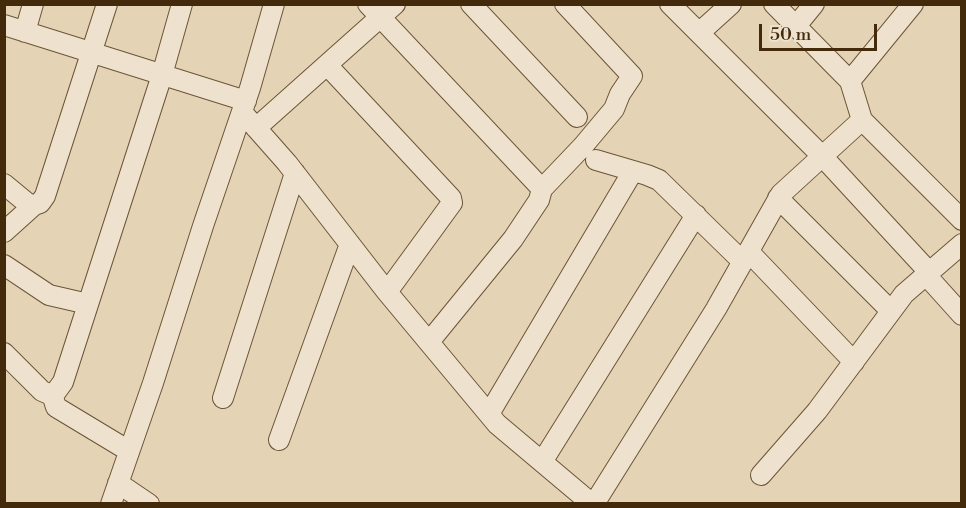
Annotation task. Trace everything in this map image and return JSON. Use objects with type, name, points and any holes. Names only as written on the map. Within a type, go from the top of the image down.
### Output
[{"type":"street","points":[[25,32],[33,4]]},
{"type":"street","points":[[4,232],[45,196],[107,4]]},
{"type":"street","points":[[50,394],[55,393],[63,382],[162,75],[182,4]]},
{"type":"street","points":[[111,504],[244,107],[274,4]]},
{"type":"street","points":[[471,4],[577,117]]},
{"type":"street","points":[[429,342],[513,239],[539,200],[542,189],[614,109],[620,94],[632,76],[565,4]]},
{"type":"street","points":[[670,4],[822,156],[962,315]]},
{"type":"street","points":[[699,33],[730,4]]},
{"type":"street","points":[[774,4],[850,81],[862,120],[962,220]]},
{"type":"street","points":[[796,26],[814,4]]},
{"type":"street","points":[[850,81],[914,4]]},
{"type":"street","points":[[256,128],[327,65],[381,9],[542,189]]},
{"type":"street","points":[[4,25],[162,75],[244,107],[256,128],[295,173],[387,292],[497,424],[542,462],[568,495],[593,504],[716,309],[778,198],[862,120]]},
{"type":"street","points":[[327,65],[451,198],[452,203],[387,292]]},
{"type":"street","points":[[596,160],[659,180],[746,257],[854,362]]},
{"type":"street","points":[[489,414],[633,171]]},
{"type":"street","points":[[223,398],[295,173]]},
{"type":"street","points":[[4,184],[27,203],[34,205]]},
{"type":"street","points":[[778,198],[891,312]]},
{"type":"street","points":[[542,462],[696,215]]},
{"type":"street","points":[[279,440],[350,244]]},
{"type":"street","points":[[760,475],[817,411],[904,294],[962,244]]},
{"type":"street","points":[[4,265],[49,295],[88,304]]},
{"type":"street","points":[[4,353],[42,391],[52,394],[56,406],[129,451]]},
{"type":"street","points":[[118,483],[149,504]]}]
